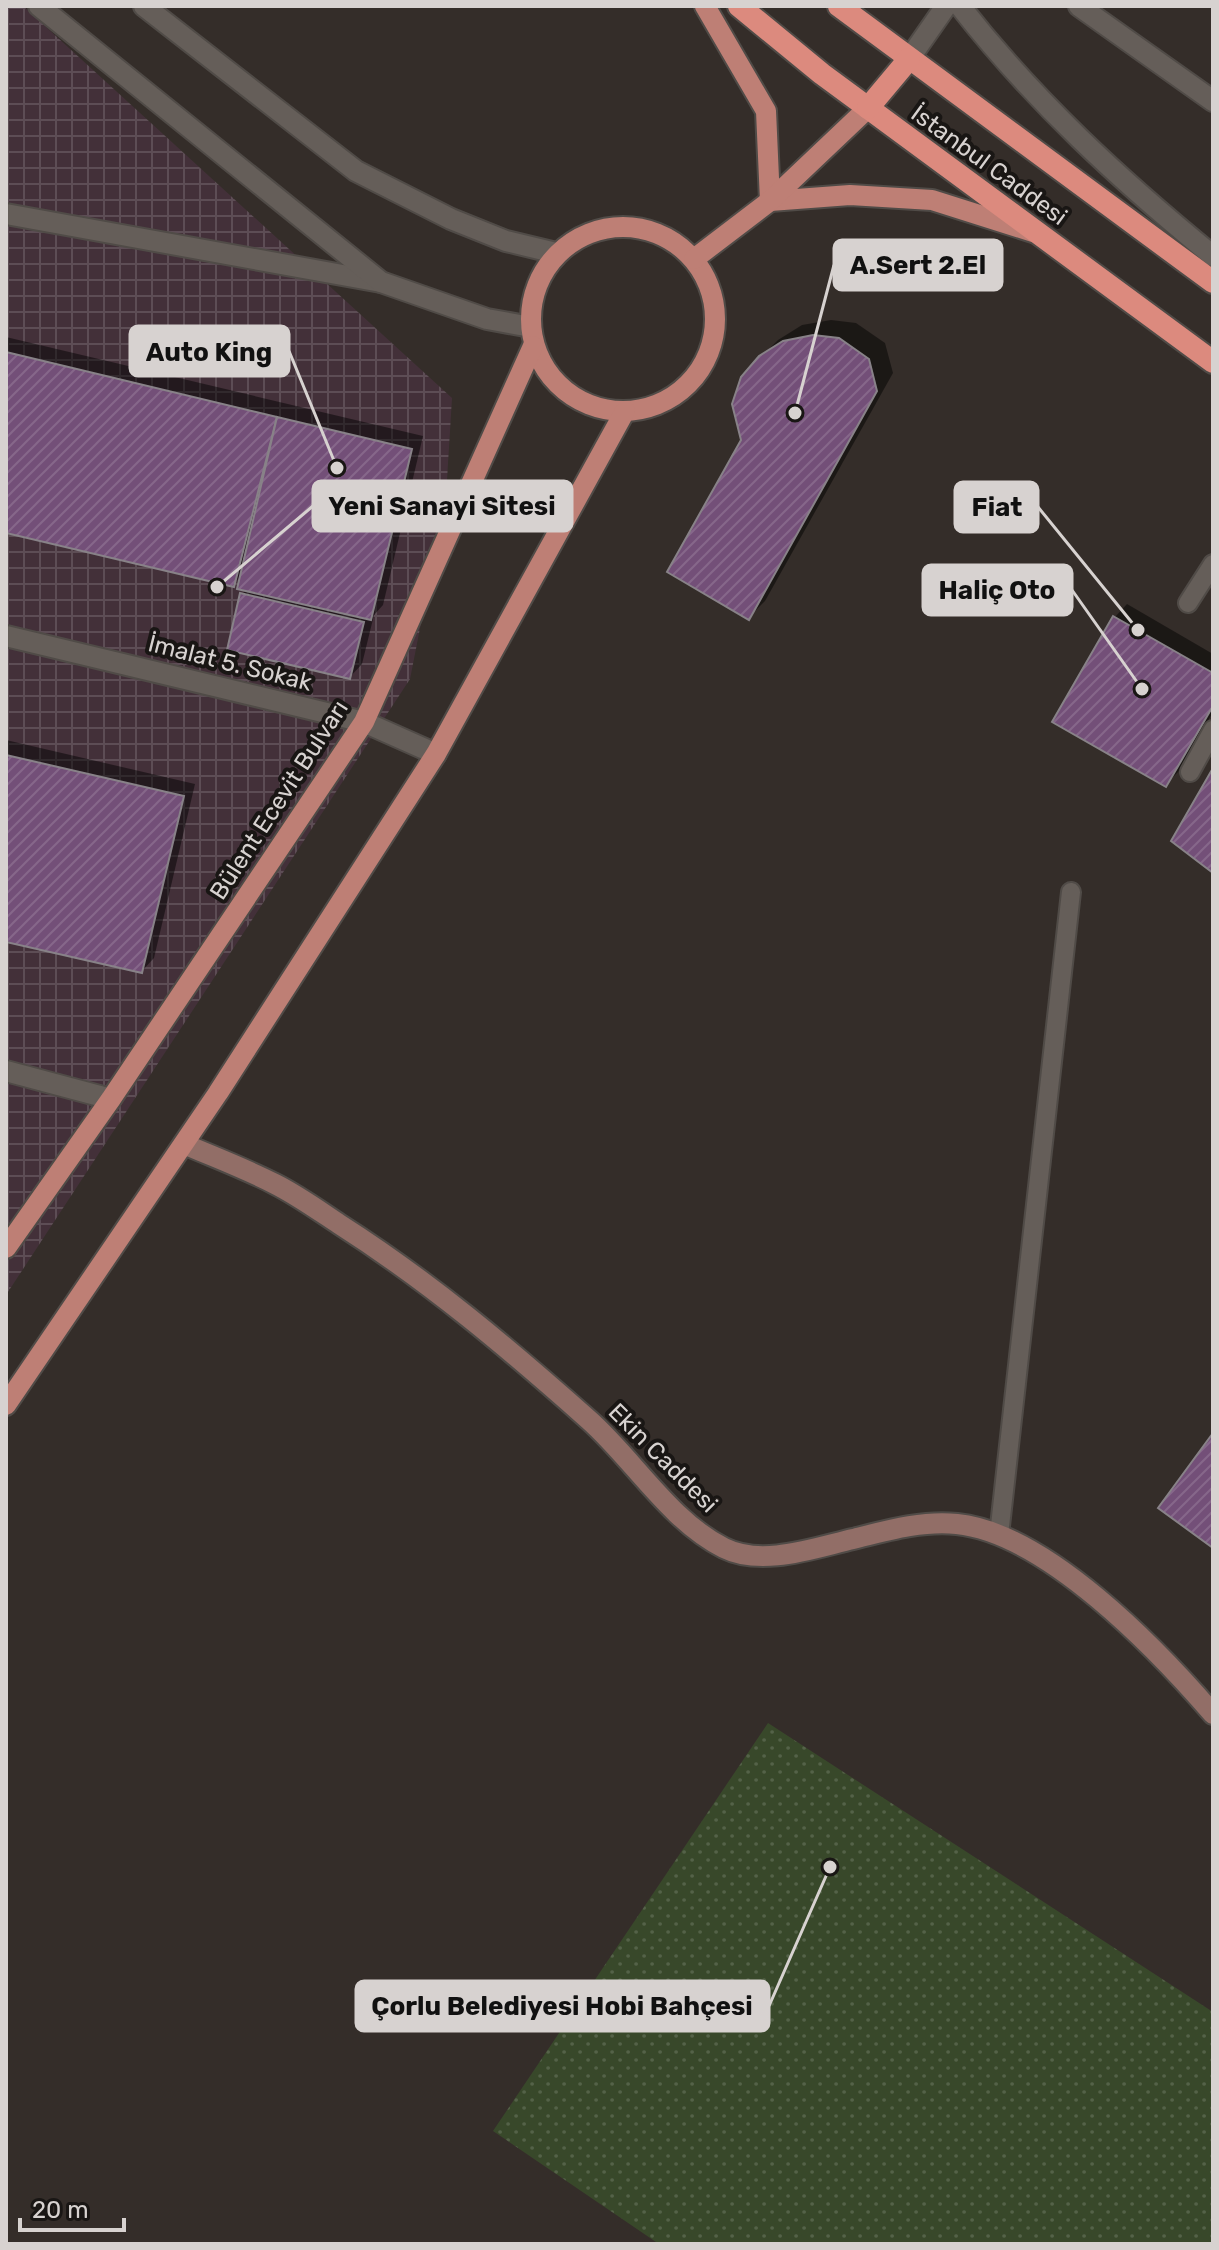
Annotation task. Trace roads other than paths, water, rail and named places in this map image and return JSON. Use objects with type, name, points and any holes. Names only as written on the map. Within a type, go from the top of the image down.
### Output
[{"type":"highway","name":"İstanbul Caddesi","points":[[739,6],[868,108],[1213,362]]},
{"type":"highway","name":"İstanbul Caddesi","points":[[839,6],[1213,282]]},
{"type":"highway","points":[[868,108],[909,59]]},
{"type":"main road","points":[[705,6],[766,111],[770,201]]},
{"type":"main road","points":[[694,259],[770,201],[868,108]]},
{"type":"main road","points":[[770,201],[850,195],[932,200],[1039,234]]},
{"type":"main road","points":[[611,226],[643,228],[671,239],[694,259],[710,284],[716,314],[713,344],[699,372],[679,393],[652,407],[625,411],[591,407],[568,394],[544,368],[532,336],[530,308],[538,278],[556,253],[582,235],[611,226]]},
{"type":"main road","name":"Bülent Ecevit Bulvarı","points":[[6,1248],[111,1099],[364,722],[532,336]]},
{"type":"main road","points":[[6,1405],[184,1144],[436,754],[625,411]]},
{"type":"main road","name":"Ekin Caddesi","points":[[184,1144],[277,1184],[382,1251],[475,1318],[609,1438],[703,1535],[727,1550],[758,1555],[798,1552],[918,1525],[957,1524],[999,1535],[1033,1553],[1096,1598],[1172,1666],[1213,1714]]},
{"type":"street","points":[[39,6],[381,282]]},
{"type":"street","points":[[144,6],[356,171],[451,219],[506,241],[556,253]]},
{"type":"street","points":[[909,59],[946,6]]},
{"type":"street","points":[[960,6],[1004,63],[1065,126],[1213,256]]},
{"type":"street","points":[[1079,6],[1213,101]]},
{"type":"street","points":[[6,214],[381,282],[532,336]]},
{"type":"street","name":"İmalat 5. Sokak","points":[[6,636],[364,722],[436,754]]},
{"type":"street","points":[[6,1071],[111,1099]]},
{"type":"lane","points":[[1188,603],[1213,564]]},
{"type":"lane","points":[[1190,772],[1213,730]]},
{"type":"lane","points":[[999,1535],[1071,892]]},
{"type":"place","name":"A.Sert 2.El","points":[[795,413]]},
{"type":"place","name":"Auto King","points":[[337,468]]},
{"type":"place","name":"Yeni Sanayi Sitesi","points":[[217,587]]},
{"type":"place","name":"Fiat","points":[[1138,630]]},
{"type":"place","name":"Haliç Oto","points":[[1142,689]]},
{"type":"place","name":"Çorlu Belediyesi Hobi Bahçesi","points":[[830,1867]]}]
